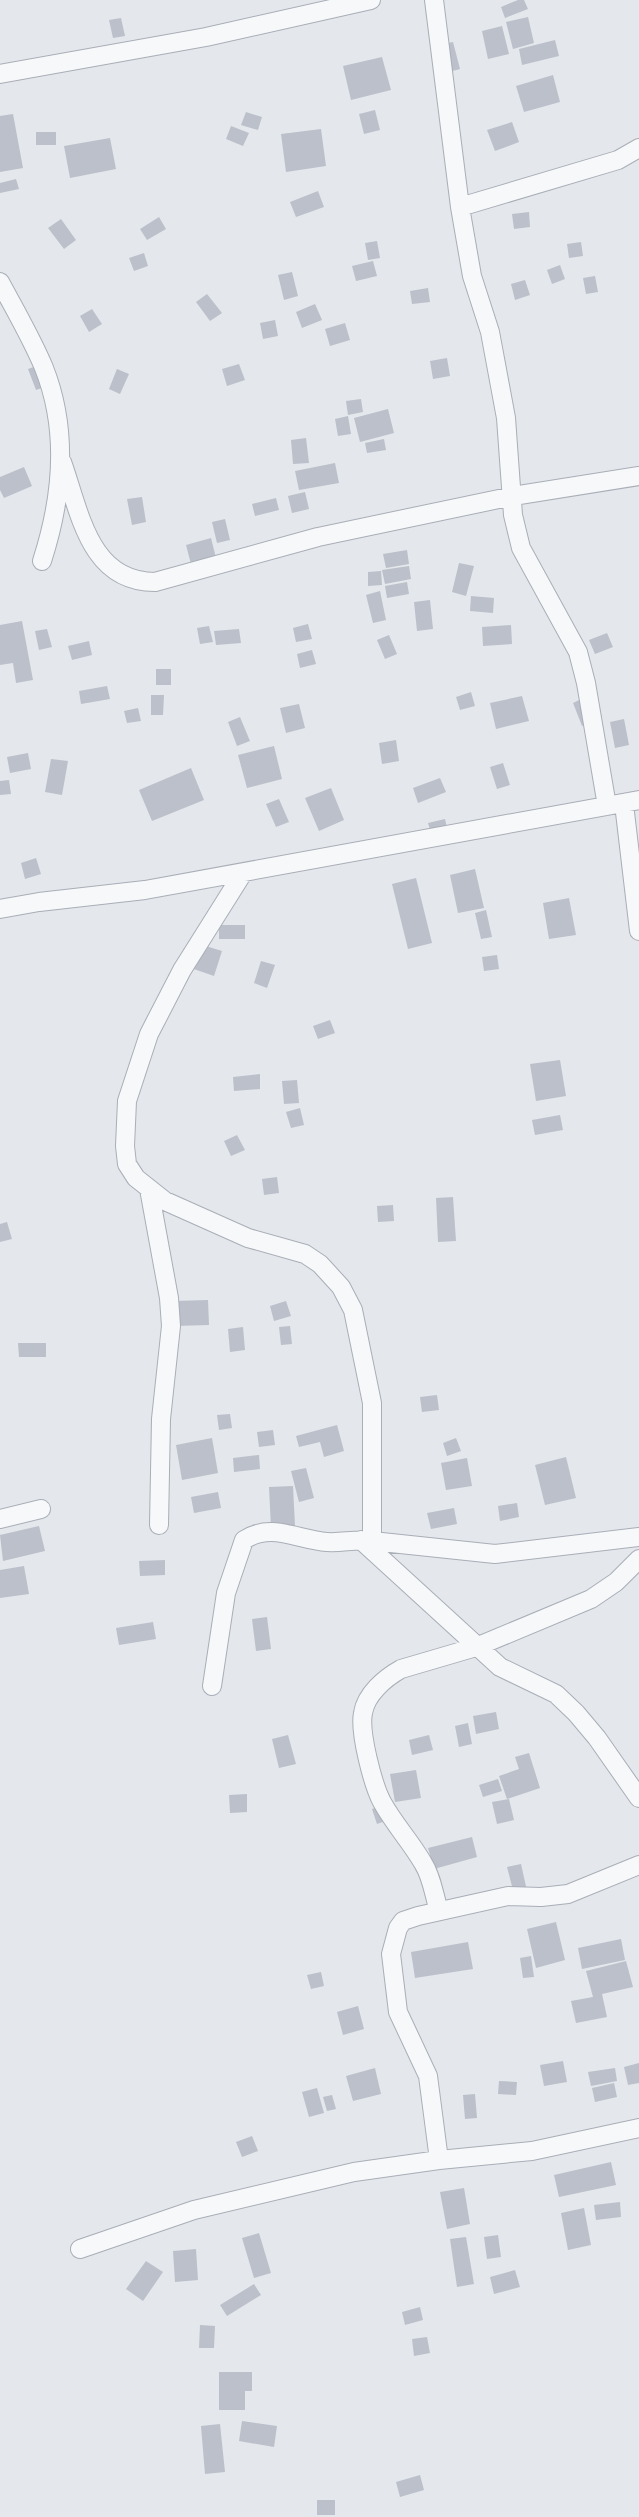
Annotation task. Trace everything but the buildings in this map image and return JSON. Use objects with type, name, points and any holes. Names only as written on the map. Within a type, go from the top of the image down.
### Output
[{"type":"street","points":[[0,74],[206,37],[371,0]]},
{"type":"street","points":[[434,0],[460,207],[472,276],[490,332],[506,418],[513,515],[521,548],[578,652],[623,803],[639,930]]},
{"type":"street","points":[[460,207],[618,160],[639,148]]},
{"type":"street","points":[[0,282],[44,368],[53,396],[62,462],[91,543],[102,561],[119,575],[137,582],[155,582],[318,537],[513,496],[639,476]]},
{"type":"street","points":[[42,561],[51,531],[62,462]]},
{"type":"street","points":[[0,909],[39,902],[145,890],[623,803]]},
{"type":"street","points":[[243,873],[182,970],[149,1034],[127,1101],[125,1146],[128,1164],[136,1178],[165,1201],[248,1238],[305,1254],[320,1264],[350,1301],[372,1402],[367,1540],[476,1647],[500,1667],[556,1694],[597,1738],[639,1798]]},
{"type":"street","points":[[149,1190],[169,1298],[171,1326],[161,1419],[159,1525]]},
{"type":"street","points":[[0,1518],[41,1509]]},
{"type":"street","points":[[212,1686],[226,1593],[244,1540],[259,1532],[271,1531],[327,1542],[367,1540],[495,1554],[639,1538]]},
{"type":"street","points":[[439,1911],[428,1871],[381,1800],[371,1769],[363,1712],[375,1689],[400,1668],[476,1647],[591,1599],[616,1582],[639,1559]]},
{"type":"street","points":[[438,2160],[428,2076],[398,2012],[391,1954],[394,1938],[403,1921],[508,1896],[541,1897],[568,1894],[639,1865]]},
{"type":"street","points":[[80,2249],[194,2210],[354,2172],[438,2160],[532,2151],[639,2128]]}]
